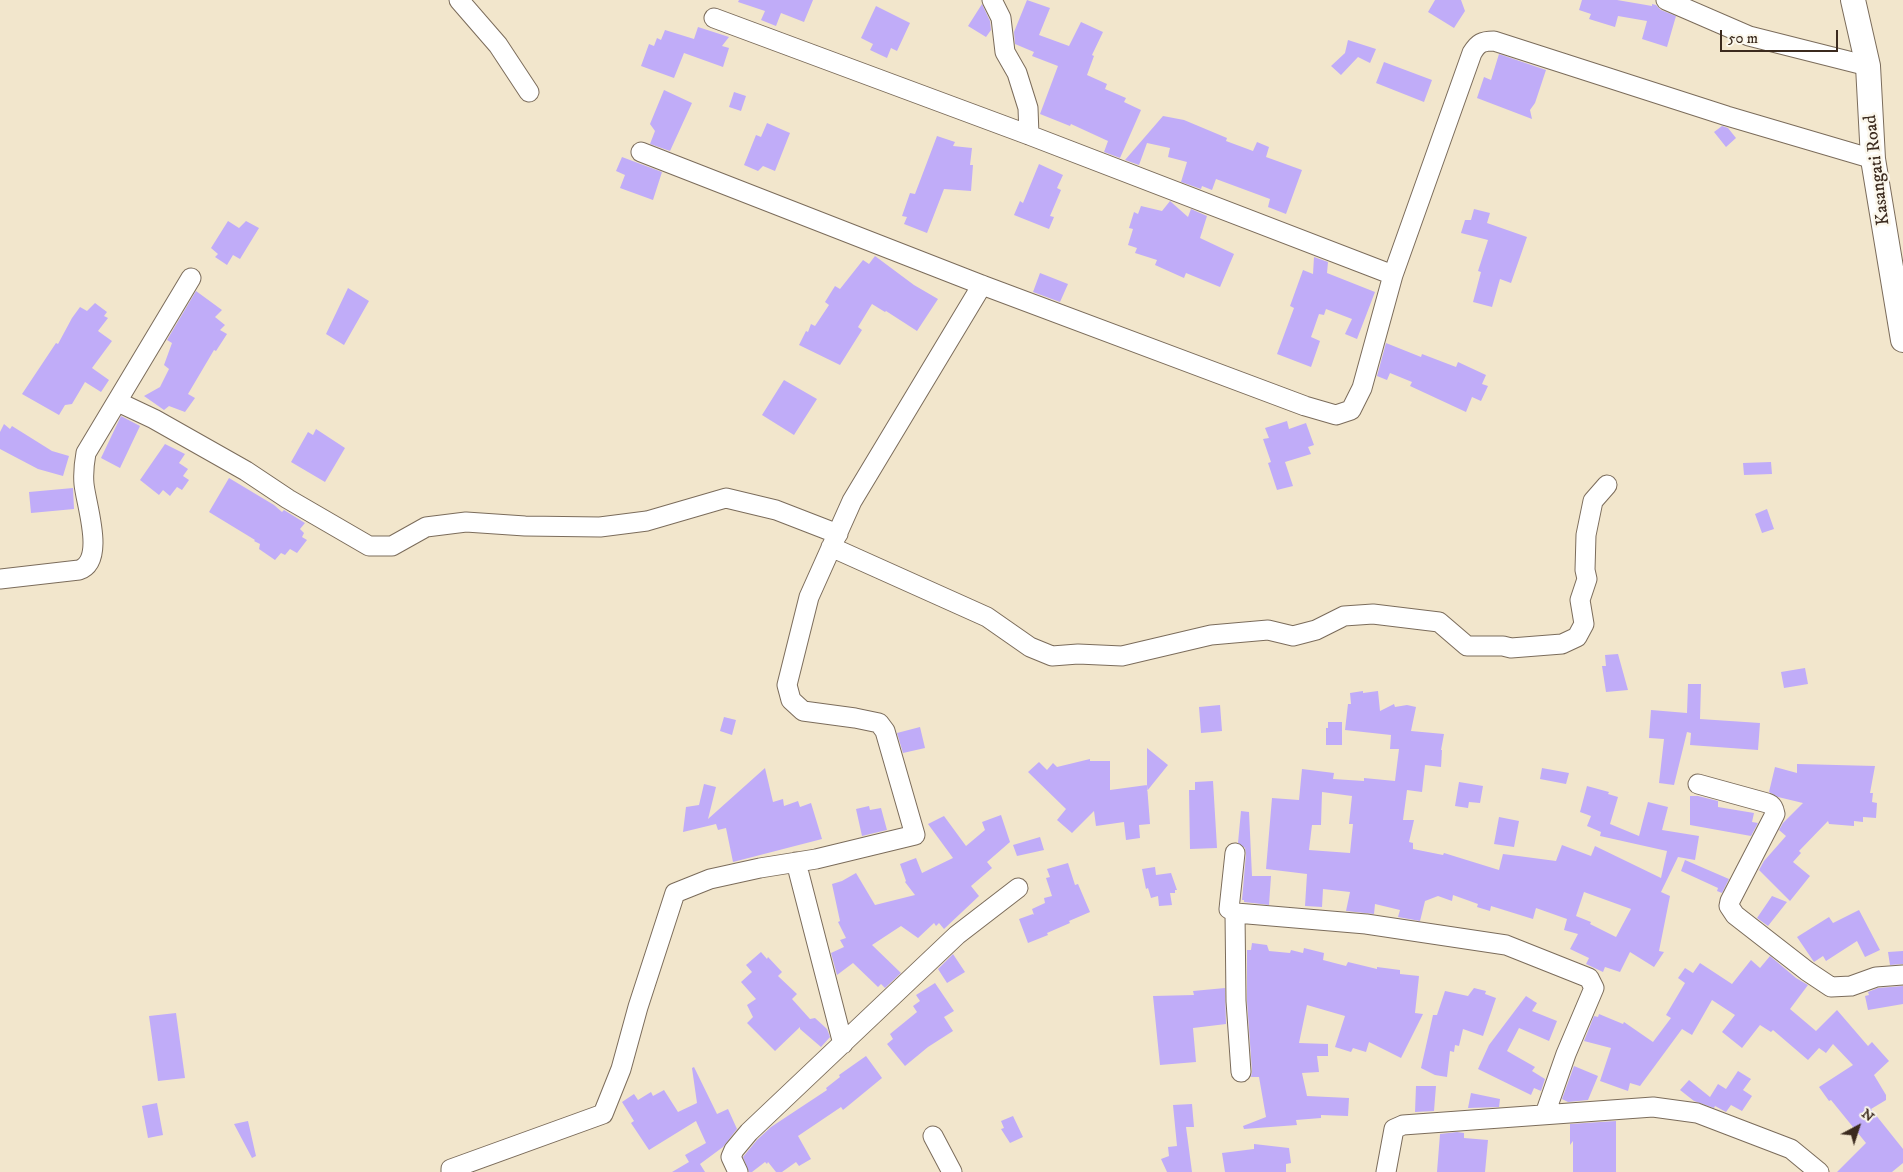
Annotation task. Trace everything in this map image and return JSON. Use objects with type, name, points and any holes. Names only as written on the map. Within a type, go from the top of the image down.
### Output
[{"type":"street","points":[[460,0],[498,45],[528,92]]},
{"type":"street","points":[[992,0],[1001,18],[1005,52],[1017,73],[1028,108],[1028,136]]},
{"type":"street","points":[[1666,0],[1748,36],[1868,66]]},
{"type":"street","name":"Kasangati Road","points":[[1853,0],[1868,66],[1873,159],[1903,340]]},
{"type":"street","points":[[714,18],[1393,275]]},
{"type":"street","points":[[640,152],[982,285],[1263,391],[1336,415],[1351,410],[1362,388],[1393,275],[1472,53],[1477,45],[1482,42],[1494,41],[1727,116],[1873,159]]},
{"type":"street","points":[[0,579],[78,570],[87,564],[93,552],[94,542],[84,484],[83,466],[86,453],[191,278]]},
{"type":"street","points":[[451,1172],[451,1169],[603,1114],[621,1069],[638,1007],[676,893],[710,879],[916,835],[885,731],[878,723],[855,718],[804,712],[790,700],[787,685],[809,597],[852,501],[982,285]]},
{"type":"street","points":[[118,402],[154,419],[238,466],[288,499],[369,546],[392,546],[426,527],[466,522],[600,528],[647,521],[726,498],[776,510],[987,617],[1030,646],[1052,656],[1078,654],[1122,656],[1211,635],[1268,630],[1293,636],[1316,630],[1344,616],[1373,614],[1439,622],[1466,646],[1503,646],[1511,648],[1562,644],[1577,637],[1584,624],[1580,600],[1586,580],[1586,535],[1593,501],[1607,485]]},
{"type":"street","points":[[1698,784],[1770,804],[1774,810],[1775,814],[1730,900],[1729,906],[1736,915],[1807,971],[1831,987],[1851,986],[1876,977],[1903,976]]},
{"type":"street","points":[[1235,853],[1229,910],[1235,913],[1366,924],[1506,945],[1588,978],[1594,988],[1566,1054],[1545,1114]]},
{"type":"street","points":[[796,862],[843,1044]]},
{"type":"street","points":[[738,1172],[731,1157],[734,1150],[749,1132],[957,935],[1018,888]]},
{"type":"street","points":[[1235,913],[1236,1001],[1241,1072]]},
{"type":"street","points":[[1386,1172],[1394,1129],[1402,1125],[1652,1107],[1697,1113],[1791,1149],[1819,1172]]},
{"type":"street","points":[[933,1136],[952,1172]]},
{"type":"building","points":[[739,0],[813,0],[804,22],[781,13],[776,26],[761,20],[765,11],[738,2]]},
{"type":"building","points":[[1027,0],[1050,8],[1039,35],[1069,46],[1081,22],[1103,32],[1092,55],[1094,56],[1087,75],[1107,84],[1105,89],[1126,98],[1124,102],[1141,110],[1120,158],[1104,152],[1108,141],[1071,124],[1070,126],[1040,114],[1058,66],[1032,56],[1034,52],[1015,44],[1014,32]]},
{"type":"building","points":[[1435,0],[1461,0],[1465,11],[1454,28],[1428,12]]},
{"type":"building","points":[[1582,0],[1617,0],[1652,6],[1652,4],[1676,16],[1667,47],[1642,39],[1647,21],[1618,16],[1615,27],[1589,19],[1591,14],[1579,10]]},
{"type":"building","points":[[982,4],[990,21],[991,30],[986,37],[968,26]]},
{"type":"building","points":[[876,6],[910,23],[897,51],[891,48],[887,58],[870,50],[873,44],[861,38]]},
{"type":"building","points":[[698,27],[729,37],[722,46],[729,48],[723,67],[684,53],[674,78],[641,66],[649,44],[654,46],[657,38],[661,40],[665,30],[694,39]]},
{"type":"building","points":[[1348,40],[1376,49],[1370,63],[1358,57],[1341,75],[1331,66],[1345,53]]},
{"type":"building","points":[[1499,54],[1546,70],[1535,103],[1530,110],[1532,119],[1477,98],[1484,77],[1491,80]]},
{"type":"building","points":[[1384,62],[1432,80],[1424,102],[1376,83]]},
{"type":"building","points":[[664,90],[692,103],[670,151],[650,144],[655,131],[650,124]]},
{"type":"building","points":[[734,92],[746,96],[741,111],[729,107]]},
{"type":"building","points":[[1163,116],[1184,120],[1227,138],[1226,141],[1253,151],[1257,142],[1269,147],[1266,157],[1302,170],[1286,214],[1268,207],[1270,199],[1216,179],[1212,190],[1202,186],[1201,189],[1181,182],[1187,162],[1168,157],[1170,148],[1147,143],[1139,165],[1125,160]]},
{"type":"building","points":[[767,123],[790,133],[775,171],[763,166],[758,171],[744,165],[756,135],[761,137]]},
{"type":"building","points":[[1722,126],[1728,128],[1736,138],[1726,147],[1714,132]]},
{"type":"building","points":[[937,136],[955,142],[953,146],[972,148],[970,165],[973,165],[971,191],[944,189],[927,233],[904,224],[907,217],[902,216],[910,193],[915,194]]},
{"type":"building","points":[[622,157],[662,172],[653,200],[620,188],[625,175],[616,171]]},
{"type":"building","points":[[1039,164],[1063,175],[1057,188],[1061,190],[1050,216],[1054,217],[1049,229],[1014,215],[1020,201],[1023,203]]},
{"type":"building","points":[[1170,201],[1188,217],[1191,209],[1207,216],[1200,238],[1234,254],[1220,287],[1186,273],[1184,278],[1155,265],[1157,260],[1135,253],[1137,248],[1128,245],[1133,229],[1129,228],[1134,212],[1138,214],[1141,206],[1162,211]]},
{"type":"building","points":[[1474,209],[1490,213],[1487,223],[1527,237],[1511,283],[1500,279],[1492,307],[1473,302],[1481,272],[1478,271],[1488,240],[1461,233],[1465,220],[1471,220]]},
{"type":"building","points":[[228,221],[239,228],[246,221],[259,228],[240,259],[233,255],[227,265],[215,257],[218,254],[211,248]]},
{"type":"building","points":[[875,256],[914,285],[938,299],[917,331],[872,304],[858,327],[862,330],[840,365],[799,345],[811,324],[815,326],[829,305],[825,302],[835,286],[840,289],[863,260],[869,264]]},
{"type":"building","points":[[1314,257],[1328,262],[1327,273],[1375,292],[1357,339],[1345,334],[1352,319],[1326,309],[1324,315],[1319,314],[1311,337],[1320,341],[1311,367],[1277,354],[1294,308],[1290,306],[1303,270],[1313,274]]},
{"type":"building","points":[[1040,273],[1068,284],[1060,302],[1033,292]]},
{"type":"building","points":[[348,288],[369,301],[344,345],[326,334]]},
{"type":"building","points":[[196,291],[222,310],[215,317],[225,325],[220,330],[227,334],[216,351],[214,350],[188,394],[195,398],[185,412],[169,406],[164,410],[144,396],[160,387],[169,369],[164,365],[172,343],[167,340]]},
{"type":"building","points":[[95,303],[107,312],[104,316],[108,318],[98,331],[112,341],[92,368],[109,380],[101,392],[85,382],[72,404],[65,405],[59,415],[22,394],[56,343],[58,344],[80,307],[87,311]]},
{"type":"building","points":[[1386,343],[1421,357],[1422,354],[1456,367],[1458,362],[1486,375],[1482,384],[1488,386],[1481,401],[1472,397],[1466,412],[1410,386],[1412,382],[1390,373],[1387,380],[1377,376]]},
{"type":"building","points":[[784,380],[817,399],[794,435],[762,415]]},
{"type":"building","points":[[121,416],[140,426],[120,468],[101,458]]},
{"type":"building","points":[[1287,421],[1289,429],[1306,423],[1314,445],[1308,447],[1311,454],[1285,462],[1293,486],[1277,490],[1268,463],[1271,462],[1263,439],[1269,438],[1265,428]]},
{"type":"building","points":[[4,424],[10,429],[12,426],[52,451],[69,456],[63,476],[38,469],[0,449],[0,432]]},
{"type":"building","points":[[316,429],[345,448],[325,482],[291,462],[308,432],[313,435]]},
{"type":"building","points":[[165,444],[185,454],[179,463],[188,469],[183,476],[189,480],[182,490],[177,487],[170,496],[163,490],[159,495],[140,480]]},
{"type":"building","points":[[1771,462],[1772,474],[1744,475],[1743,463]]},
{"type":"building","points":[[229,478],[274,505],[282,512],[284,510],[305,523],[300,529],[304,533],[302,537],[307,540],[297,553],[290,549],[285,555],[281,553],[275,560],[259,549],[260,544],[255,540],[209,512]]},
{"type":"building","points":[[73,488],[74,509],[31,513],[29,492]]},
{"type":"building","points":[[1767,509],[1774,529],[1762,533],[1755,514]]},
{"type":"building","points":[[1618,654],[1628,690],[1606,692],[1602,666],[1606,666],[1605,655]]},
{"type":"building","points":[[1805,668],[1808,684],[1784,688],[1781,672]]},
{"type":"building","points":[[1688,684],[1701,684],[1700,719],[1760,723],[1758,750],[1690,745],[1691,733],[1687,732],[1674,785],[1659,783],[1664,739],[1649,738],[1651,710],[1687,713]]},
{"type":"building","points":[[1378,691],[1380,711],[1394,704],[1395,707],[1407,705],[1416,707],[1411,731],[1444,734],[1441,750],[1441,767],[1425,765],[1422,792],[1407,790],[1403,820],[1414,820],[1409,842],[1413,843],[1413,849],[1443,855],[1444,853],[1499,870],[1503,854],[1556,861],[1562,845],[1591,856],[1595,846],[1661,878],[1667,851],[1600,836],[1601,832],[1587,826],[1591,816],[1580,812],[1587,786],[1609,792],[1608,794],[1618,797],[1610,824],[1639,836],[1648,802],[1668,807],[1662,830],[1699,836],[1695,860],[1678,857],[1661,892],[1670,896],[1659,951],[1664,952],[1654,967],[1630,952],[1620,972],[1605,967],[1603,972],[1586,964],[1589,958],[1570,949],[1578,934],[1564,930],[1567,919],[1536,908],[1533,919],[1491,906],[1490,911],[1477,907],[1478,904],[1453,895],[1452,901],[1438,896],[1425,901],[1420,921],[1398,917],[1400,910],[1375,904],[1374,914],[1346,911],[1350,892],[1323,889],[1322,907],[1305,906],[1307,874],[1266,869],[1272,798],[1299,800],[1302,769],[1334,773],[1333,779],[1364,781],[1364,778],[1395,781],[1399,749],[1390,749],[1391,735],[1345,730],[1348,704],[1351,704],[1350,693]],"holes":[[[1322,792],[1352,796],[1349,824],[1353,824],[1350,853],[1309,850],[1312,825],[1321,825]],[[1584,892],[1631,909],[1616,937],[1590,924],[1591,922],[1576,916]]]},
{"type":"building","points":[[1220,705],[1222,731],[1201,733],[1199,707]]},
{"type":"building","points":[[724,717],[736,720],[732,735],[720,731]]},
{"type":"building","points":[[1328,722],[1342,722],[1342,745],[1326,745]]},
{"type":"building","points":[[920,727],[925,748],[903,753],[897,733]]},
{"type":"building","points":[[1147,748],[1168,765],[1147,791]]},
{"type":"building","points":[[1090,759],[1090,761],[1110,761],[1110,790],[1147,785],[1150,824],[1139,825],[1140,838],[1126,840],[1124,822],[1096,826],[1094,811],[1072,833],[1057,820],[1066,809],[1028,772],[1039,762],[1047,770],[1053,763],[1057,767]]},
{"type":"building","points":[[1797,764],[1875,766],[1870,793],[1873,793],[1872,802],[1877,803],[1876,818],[1863,817],[1863,822],[1854,821],[1854,826],[1829,824],[1828,821],[1799,851],[1801,853],[1793,862],[1810,876],[1790,901],[1759,870],[1764,861],[1786,836],[1779,830],[1783,823],[1803,803],[1778,797],[1769,792],[1775,767],[1797,773]]},
{"type":"building","points":[[765,768],[773,802],[783,799],[784,806],[798,801],[800,807],[811,803],[822,839],[733,862],[726,828],[718,830],[716,824],[683,832],[686,807],[699,805],[704,784],[716,787],[708,819]]},
{"type":"building","points":[[1542,768],[1569,773],[1566,784],[1540,779]]},
{"type":"building","points":[[1213,781],[1217,848],[1190,849],[1189,790],[1195,790],[1195,782]]},
{"type":"building","points":[[1459,782],[1483,786],[1480,803],[1469,802],[1468,808],[1455,806]]},
{"type":"building","points":[[1690,796],[1718,801],[1718,807],[1754,813],[1752,822],[1758,823],[1751,836],[1690,825]]},
{"type":"building","points":[[869,806],[870,810],[881,808],[887,830],[862,836],[856,809]]},
{"type":"building","points":[[1241,811],[1249,812],[1252,876],[1271,876],[1269,905],[1244,902],[1242,900],[1246,854],[1245,848],[1238,843]]},
{"type":"building","points":[[1001,815],[1010,842],[987,862],[992,868],[971,886],[979,896],[944,929],[939,923],[936,926],[934,923],[918,938],[901,926],[872,945],[901,973],[885,988],[881,984],[878,987],[853,963],[837,975],[831,953],[844,947],[840,940],[846,938],[838,922],[840,921],[832,884],[856,873],[875,905],[915,895],[905,882],[900,864],[916,858],[922,873],[953,858],[928,824],[944,816],[966,846],[985,830],[982,822]]},
{"type":"building","points":[[1499,817],[1519,821],[1514,847],[1494,844]]},
{"type":"building","points":[[1040,837],[1044,850],[1017,856],[1013,845]]},
{"type":"building","points":[[1685,860],[1729,879],[1722,893],[1717,891],[1718,888],[1681,871]]},
{"type":"building","points":[[1068,863],[1075,885],[1078,884],[1090,912],[1047,933],[1048,935],[1028,943],[1019,919],[1034,915],[1032,909],[1045,903],[1044,898],[1052,896],[1046,878],[1050,877],[1047,869]]},
{"type":"building","points":[[1155,867],[1156,875],[1171,873],[1177,890],[1175,890],[1175,893],[1170,893],[1172,905],[1159,906],[1158,896],[1151,898],[1148,888],[1146,889],[1142,869]]},
{"type":"building","points":[[1772,896],[1787,902],[1768,926],[1757,918]]},
{"type":"building","points":[[1859,910],[1880,950],[1865,957],[1857,941],[1826,961],[1823,956],[1814,962],[1797,937],[1829,917],[1833,923]]},
{"type":"building","points":[[1252,943],[1267,945],[1269,951],[1290,953],[1291,950],[1303,953],[1304,948],[1324,953],[1323,960],[1346,966],[1348,962],[1377,969],[1377,967],[1400,970],[1400,974],[1419,976],[1415,1013],[1423,1014],[1401,1058],[1369,1042],[1366,1052],[1353,1048],[1351,1052],[1335,1047],[1345,1016],[1307,1005],[1299,1043],[1328,1044],[1328,1056],[1317,1056],[1319,1072],[1302,1073],[1307,1096],[1349,1098],[1348,1116],[1321,1115],[1321,1118],[1296,1120],[1297,1125],[1244,1129],[1243,1126],[1266,1117],[1259,1077],[1251,1077],[1247,1001],[1247,950],[1251,950]]},
{"type":"building","points":[[1903,951],[1903,964],[1890,965],[1888,952]]},
{"type":"building","points":[[761,952],[782,972],[778,976],[797,994],[792,999],[810,1019],[815,1018],[827,1029],[830,1037],[821,1047],[800,1027],[775,1051],[747,1023],[753,1017],[747,1005],[756,999],[741,982],[752,972],[746,965]]},
{"type":"building","points":[[953,954],[965,972],[947,983],[938,969]]},
{"type":"building","points":[[1770,956],[1796,978],[1808,985],[1790,1009],[1816,1031],[1837,1010],[1868,1046],[1872,1042],[1889,1061],[1874,1075],[1886,1095],[1886,1100],[1871,1109],[1903,1149],[1903,1163],[1892,1172],[1837,1172],[1866,1143],[1819,1087],[1853,1065],[1833,1044],[1826,1053],[1819,1048],[1808,1060],[1773,1030],[1771,1032],[1760,1025],[1742,1048],[1722,1032],[1735,1015],[1712,1000],[1692,1035],[1682,1029],[1640,1086],[1630,1083],[1628,1091],[1600,1081],[1611,1048],[1584,1041],[1594,1016],[1598,1017],[1599,1014],[1623,1024],[1624,1022],[1653,1042],[1671,1018],[1666,1015],[1685,983],[1678,978],[1685,968],[1693,973],[1700,963],[1732,984],[1751,960],[1760,968]]},
{"type":"building","points":[[935,983],[954,1011],[944,1017],[953,1031],[928,1047],[905,1066],[887,1044],[893,1039],[890,1034],[917,1012],[913,1006],[920,1001],[916,995]]},
{"type":"building","points":[[1903,986],[1903,1004],[1868,1010],[1865,996],[1869,995],[1868,992],[1878,988]]},
{"type":"building","points":[[1225,988],[1226,1024],[1193,1028],[1196,1062],[1160,1065],[1153,996],[1194,995],[1193,991]]},
{"type":"building","points":[[1474,988],[1486,991],[1485,994],[1496,998],[1483,1036],[1463,1029],[1459,1046],[1455,1045],[1454,1052],[1450,1051],[1447,1077],[1435,1075],[1421,1068],[1433,1015],[1437,1015],[1445,991],[1468,996]]},
{"type":"building","points":[[1526,996],[1537,1003],[1532,1011],[1557,1021],[1549,1041],[1519,1028],[1507,1051],[1535,1067],[1532,1071],[1545,1079],[1541,1091],[1534,1088],[1531,1095],[1478,1069],[1489,1045]]},
{"type":"building","points":[[176,1013],[185,1078],[158,1081],[149,1016]]},
{"type":"building","points":[[866,1056],[882,1078],[843,1110],[841,1107],[798,1136],[811,1159],[799,1166],[796,1162],[782,1172],[776,1172],[768,1162],[767,1164],[765,1162],[752,1172],[749,1172],[743,1157],[757,1140],[771,1127],[827,1090],[826,1088],[840,1077],[839,1075]]},
{"type":"building","points":[[1574,1066],[1598,1076],[1588,1100],[1568,1102],[1562,1099]]},
{"type":"building","points":[[694,1067],[717,1114],[728,1109],[737,1129],[723,1147],[700,1164],[705,1172],[672,1172],[689,1162],[685,1155],[706,1143],[696,1121],[649,1150],[631,1123],[634,1121],[622,1102],[634,1094],[638,1100],[651,1092],[653,1096],[664,1090],[678,1112],[697,1103],[692,1068]]},
{"type":"building","points":[[1738,1071],[1751,1079],[1743,1090],[1752,1096],[1742,1111],[1731,1105],[1726,1112],[1715,1106],[1714,1108],[1694,1101],[1680,1090],[1689,1080],[1710,1097],[1718,1084],[1726,1089]]},
{"type":"building","points":[[1416,1086],[1436,1086],[1434,1111],[1415,1112]]},
{"type":"building","points":[[1471,1093],[1500,1099],[1499,1107],[1468,1108]]},
{"type":"building","points":[[157,1103],[163,1135],[148,1138],[142,1106]]},
{"type":"building","points":[[1192,1104],[1194,1127],[1186,1127],[1192,1172],[1167,1172],[1161,1159],[1169,1156],[1168,1147],[1177,1146],[1173,1105]]},
{"type":"building","points":[[1013,1116],[1023,1137],[1010,1143],[1001,1129],[1004,1128],[1001,1121]]},
{"type":"building","points":[[248,1121],[256,1156],[252,1158],[234,1124]]},
{"type":"building","points":[[1616,1121],[1616,1172],[1573,1172],[1573,1141],[1570,1145],[1570,1124]]},
{"type":"building","points":[[1464,1133],[1464,1138],[1488,1140],[1485,1172],[1437,1172],[1440,1134]]},
{"type":"building","points":[[1254,1144],[1289,1148],[1291,1163],[1286,1164],[1286,1172],[1225,1172],[1222,1153],[1254,1149]]}]
